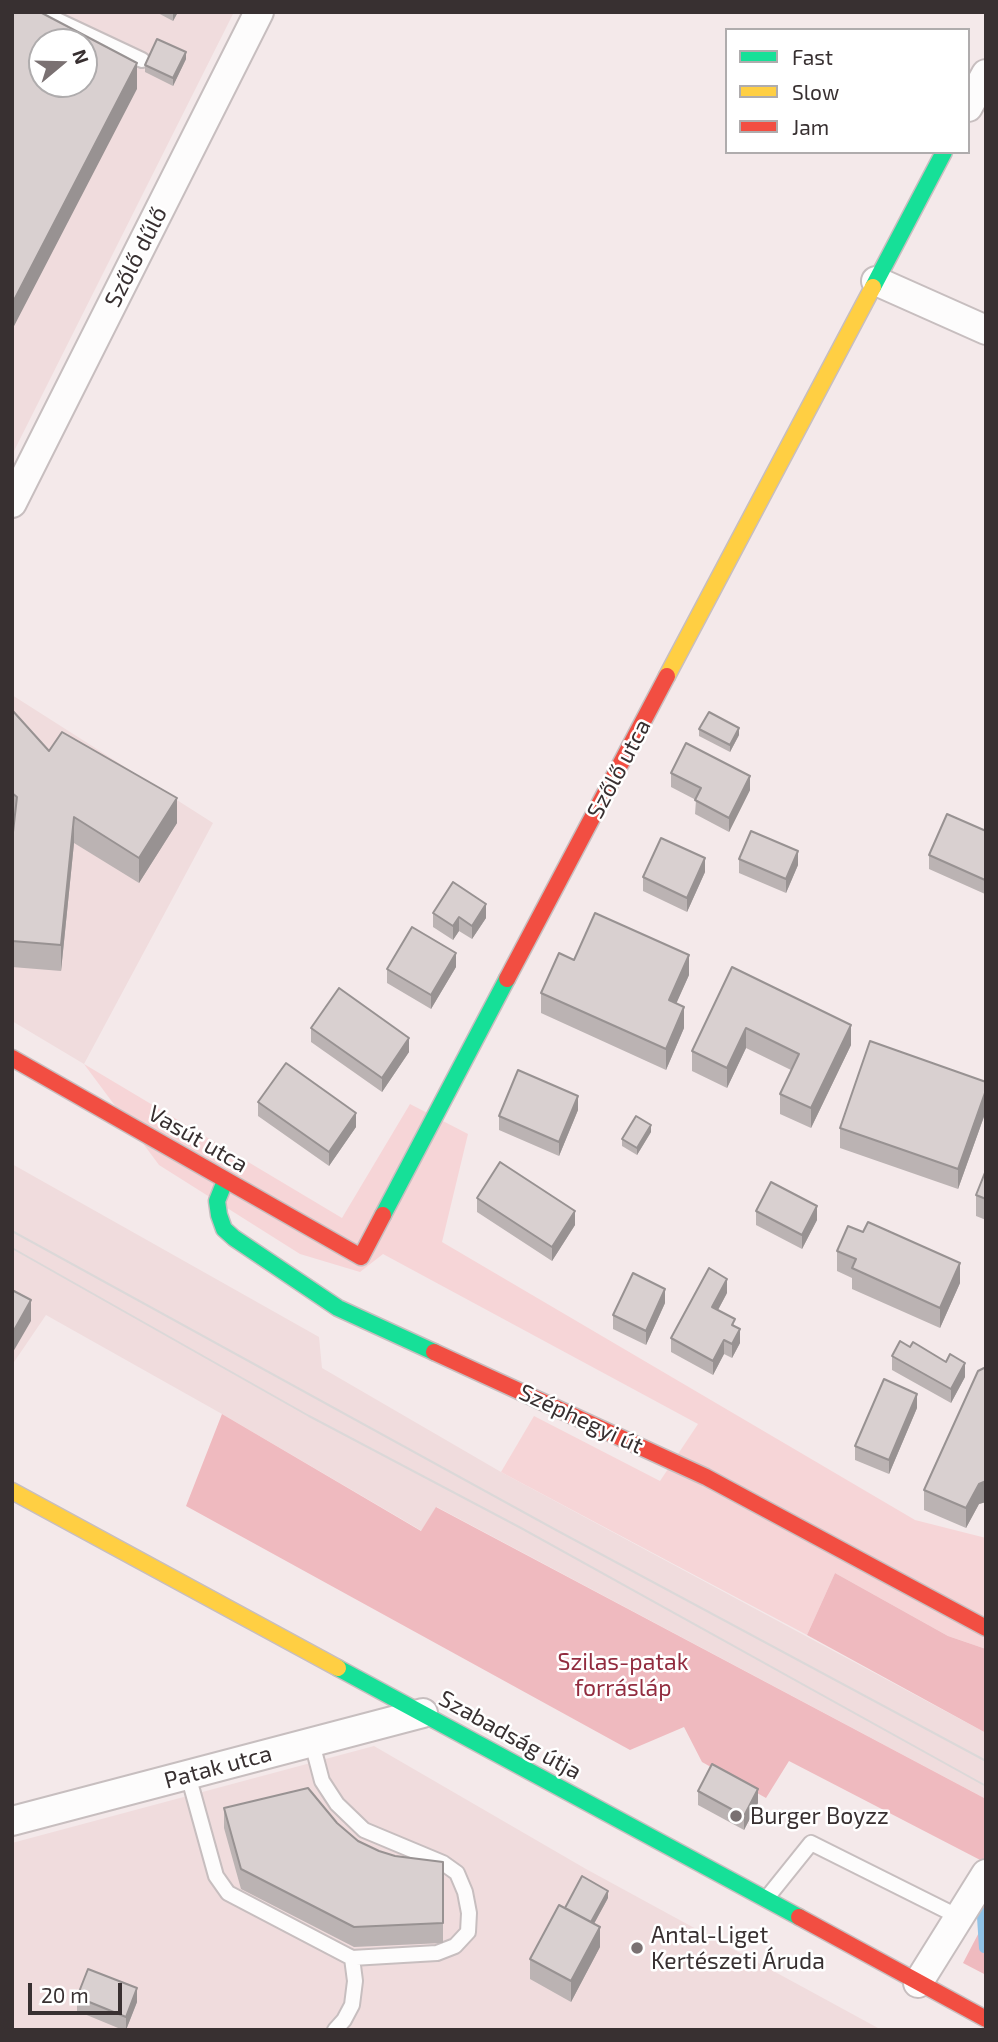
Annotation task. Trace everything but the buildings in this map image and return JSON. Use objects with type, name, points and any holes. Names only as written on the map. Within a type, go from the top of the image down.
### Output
[{"type":"street","name":"Szőlő dűlő","points":[[12,503],[259,12]]},
{"type":"street","points":[[970,103],[986,74]]},
{"type":"street","name":"Szőlő utca","points":[[361,1257],[943,154]]},
{"type":"street","points":[[876,281],[986,330]]},
{"type":"street","name":"Vasút utca","points":[[12,1058],[361,1257]]},
{"type":"street","name":"Széphegyi út","points":[[225,1181],[218,1201],[219,1216],[225,1229],[234,1238],[338,1308],[706,1477],[986,1628]]},
{"type":"street","name":"Szabadság útja","points":[[12,1491],[986,2019]]},
{"type":"street","name":"Patak utca","points":[[12,1821],[423,1713]]},
{"type":"street","points":[[918,1983],[986,1874]]},
{"type":"lane","points":[[40,12],[142,60]]},
{"type":"lane","points":[[188,1775],[216,1876],[228,1892],[352,1958],[437,1953],[455,1946],[468,1932],[470,1913],[466,1892],[457,1873],[443,1863],[364,1830],[337,1804],[322,1780],[312,1743]]},
{"type":"lane","points":[[765,1899],[811,1843],[959,1917]]},
{"type":"lane","points":[[335,2030],[352,2004],[355,1981],[352,1958]]},
{"type":"shaded area","points":[[12,12],[234,12],[12,455]]},
{"type":"shaded area","points":[[12,695],[213,823],[84,1064],[12,1021]]},
{"type":"shaded area","points":[[84,1064],[342,1218],[410,1104],[468,1134],[442,1242],[915,1520],[986,1538],[986,1649],[948,1636],[835,1573],[807,1635],[501,1472],[534,1416],[660,1481],[698,1424],[383,1254],[360,1272],[300,1254],[159,1165]]},
{"type":"shaded area","points":[[12,1164],[319,1337],[322,1368],[501,1472],[986,1733],[986,1799],[437,1507],[422,1531],[46,1315],[12,1365]]},
{"type":"shaded area","points":[[374,1746],[586,1869],[878,2030],[12,2030],[12,1843]]},
{"type":"green space","name":"Szilas-patak forrásláp","points":[[222,1414],[421,1531],[436,1507],[986,1799],[986,1863],[789,1761],[766,1798],[702,1762],[684,1727],[630,1750],[186,1506]]},
{"type":"green space","points":[[835,1573],[948,1636],[986,1649],[986,1733],[807,1635]]},
{"type":"green space","points":[[986,1919],[986,1975],[963,1963]]},
{"type":"waterway","points":[[984,1948],[982,1917],[986,1910]]},
{"type":"tram line","points":[[12,1231],[556,1530],[986,1761]]},
{"type":"tram line","points":[[12,1248],[309,1416],[521,1528],[986,1786]]},
{"type":"traffic: fast","points":[[873,287],[943,154]]},
{"type":"traffic: fast","points":[[383,1215],[507,979]]},
{"type":"traffic: fast","points":[[225,1181],[217,1201],[219,1215],[224,1229],[234,1238],[338,1308],[434,1352]]},
{"type":"traffic: fast","points":[[338,1668],[799,1917]]},
{"type":"traffic: slow","points":[[667,676],[873,287]]},
{"type":"traffic: slow","points":[[12,1491],[338,1668]]},
{"type":"traffic: jam","points":[[507,979],[667,676]]},
{"type":"traffic: jam","points":[[12,1058],[361,1257],[383,1215]]},
{"type":"traffic: jam","points":[[434,1352],[706,1477],[986,1628]]},
{"type":"traffic: jam","points":[[799,1917],[986,2019]]},
{"type":"place","name":"Burger Boyzz","points":[[736,1816]]},
{"type":"place","name":"Antal-Liget Kertészeti Áruda","points":[[637,1948]]}]
